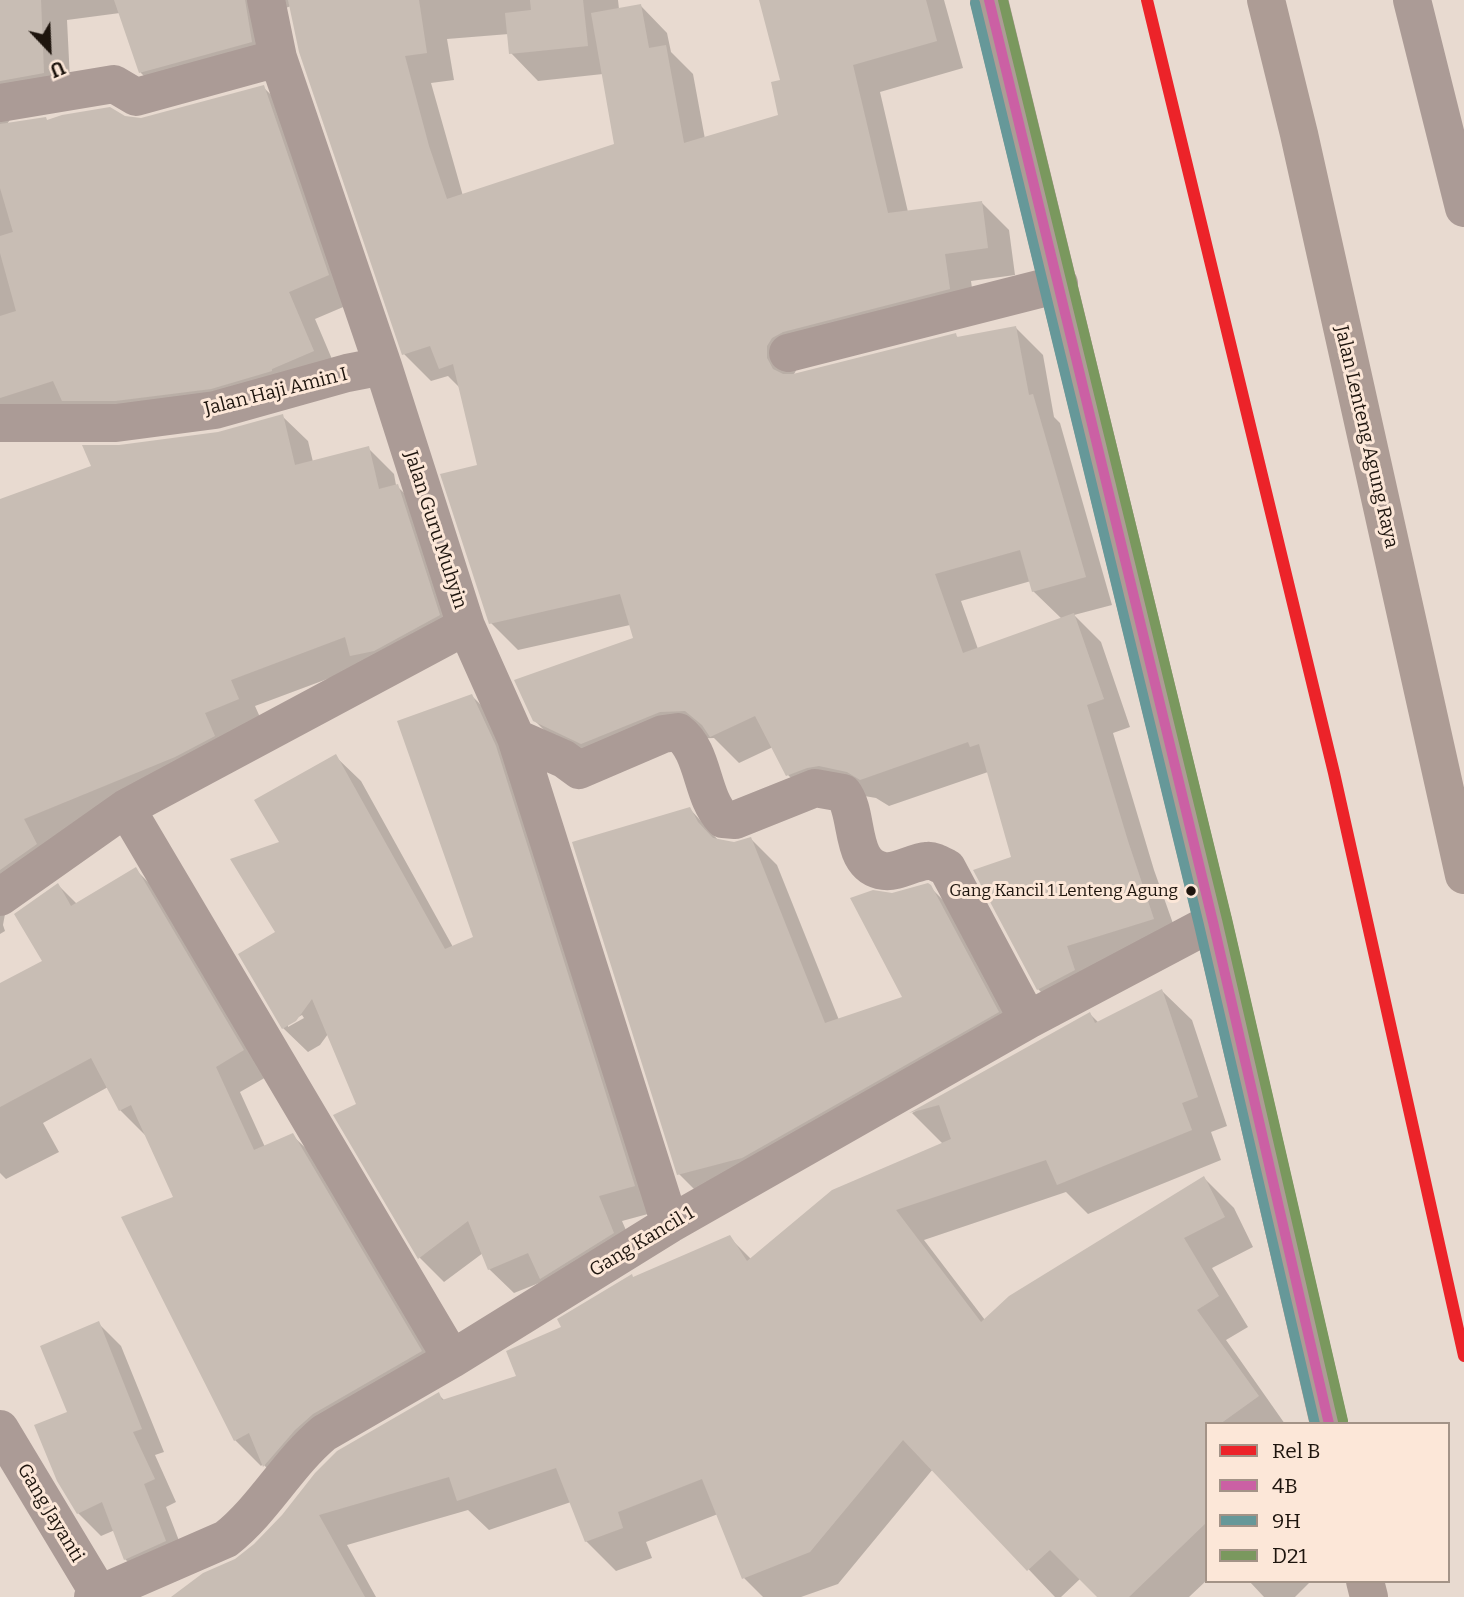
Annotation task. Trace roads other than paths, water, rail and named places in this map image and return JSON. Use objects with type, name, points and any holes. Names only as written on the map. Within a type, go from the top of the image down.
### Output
[{"type":"main road","points":[[989,0],[1213,922],[1329,1422]]},
{"type":"main road","name":"Jalan Lenteng Agung Raya","points":[[1266,0],[1299,134],[1462,862]]},
{"type":"street","name":"Jalan Guru Muhyin","points":[[0,897],[126,808],[466,626],[383,366],[278,58],[266,0]]},
{"type":"street","points":[[1412,0],[1464,208]]},
{"type":"street","points":[[0,103],[114,84],[136,96],[278,58]]},
{"type":"street","points":[[788,353],[1059,284]]},
{"type":"street","name":"Jalan Haji Amin I","points":[[0,424],[116,423],[215,410],[346,373],[383,366]]},
{"type":"street","points":[[466,626],[516,738],[670,1224]]},
{"type":"street","points":[[516,738],[565,759],[579,770],[663,734],[678,732],[690,740],[713,808],[723,819],[735,820],[815,788],[844,793],[850,801],[860,853],[872,866],[885,872],[929,860],[947,868],[1028,1020]]},
{"type":"street","points":[[126,808],[452,1359]]},
{"type":"street","name":"Gang Kancil 1","points":[[98,1596],[226,1539],[243,1525],[309,1446],[324,1433],[452,1359],[670,1224],[1028,1020],[1213,922]]},
{"type":"street","name":"Gang Jayanti","points":[[0,1429],[98,1596]]},
{"type":"rail line","name":"B","points":[[1147,0],[1334,773],[1464,1356]]},
{"type":"place","name":"Gang Kancil 1 Lenteng Agung","points":[[1191,891]]}]
